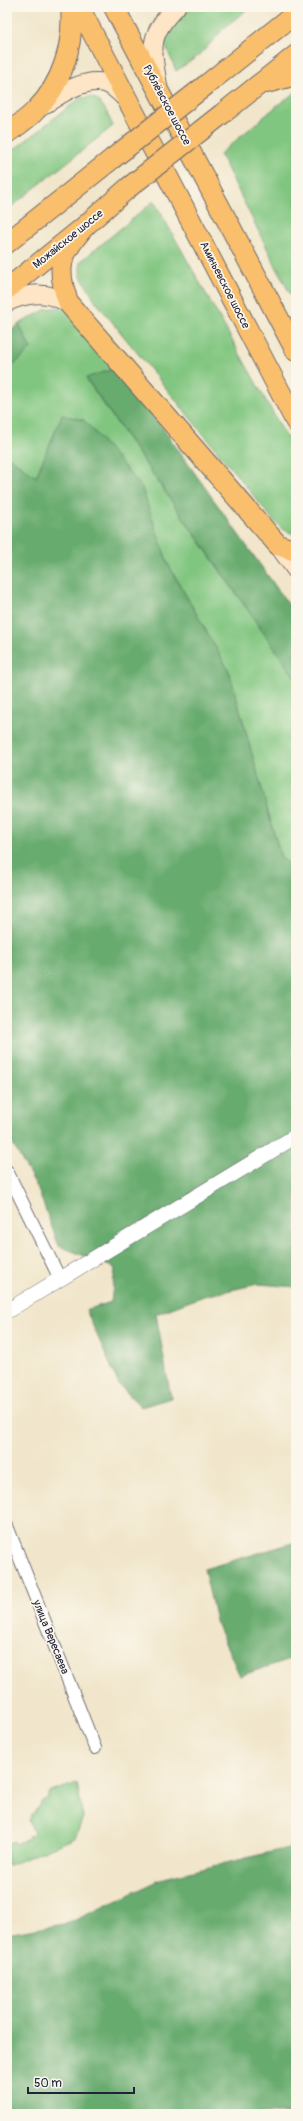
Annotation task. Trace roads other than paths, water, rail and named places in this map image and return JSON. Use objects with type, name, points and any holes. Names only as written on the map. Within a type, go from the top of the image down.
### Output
[{"type":"main road","points":[[37,110],[52,89],[67,58],[71,42],[71,7]]},
{"type":"main road","points":[[79,7],[132,105]]},
{"type":"main road","name":"Рублёвское шоссе","points":[[114,7],[159,88],[296,351]]},
{"type":"main road","points":[[159,88],[153,54],[153,40],[162,20],[176,7]]},
{"type":"main road","points":[[7,244],[296,13]]},
{"type":"main road","name":"Можайское шоссе","points":[[7,289],[85,226],[128,188],[296,55]]},
{"type":"main road","points":[[258,85],[296,75]]},
{"type":"main road","points":[[7,133],[37,110],[66,92],[79,86],[92,83],[105,83],[116,89],[132,105]]},
{"type":"main road","name":"Аминьевское шоссе","points":[[132,105],[296,422]]},
{"type":"main road","points":[[69,304],[62,286],[61,266],[71,243],[85,226]]},
{"type":"main road","points":[[7,302],[19,296],[38,293],[54,296],[69,304],[287,548],[296,570]]},
{"type":"street","points":[[7,1311],[296,1136]]},
{"type":"street","points":[[7,1171],[60,1279]]},
{"type":"street","name":"улица Вересаева","points":[[7,1526],[95,1748]]}]
